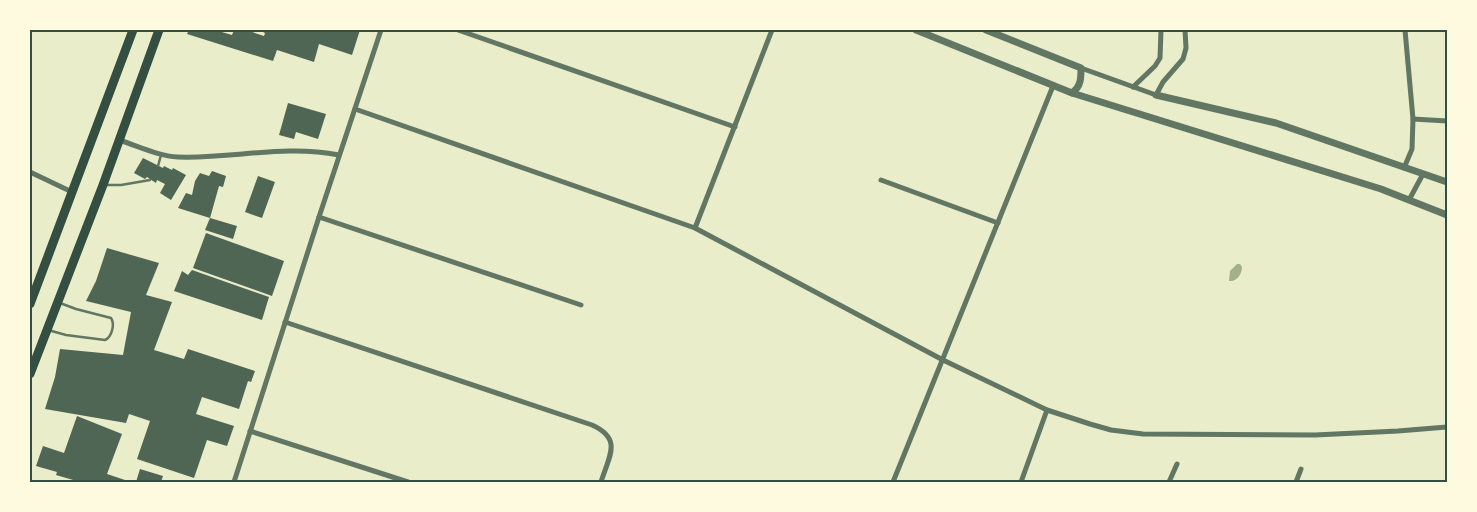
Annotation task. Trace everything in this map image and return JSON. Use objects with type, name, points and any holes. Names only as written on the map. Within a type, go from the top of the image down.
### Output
[{"type":"highway","points":[[30,304],[133,30]]},
{"type":"highway","points":[[30,374],[103,185],[159,30]]},
{"type":"street","points":[[234,482],[381,30]]},
{"type":"street","points":[[458,30],[735,127]]},
{"type":"street","points":[[695,228],[772,30]]},
{"type":"street","points":[[916,30],[1053,86],[1105,105],[1381,190],[1447,215]]},
{"type":"street","points":[[986,30],[1081,68],[1156,95],[1276,123],[1447,182]]},
{"type":"street","points":[[1133,87],[1155,66],[1160,58],[1160,30]]},
{"type":"street","points":[[1156,95],[1163,82],[1183,59],[1186,48],[1185,30]]},
{"type":"street","points":[[1404,168],[1412,149],[1413,119],[1405,30]]},
{"type":"street","points":[[1072,93],[1080,85],[1081,68]]},
{"type":"street","points":[[893,482],[1053,86]]},
{"type":"street","points":[[355,109],[695,228],[943,360],[1047,410],[1111,430],[1143,434],[1315,435],[1398,432],[1447,427]]},
{"type":"street","points":[[1413,119],[1447,122]]},
{"type":"street","points":[[119,140],[161,154],[178,157],[220,156],[276,150],[317,151],[339,155]]},
{"type":"street","points":[[30,172],[72,192]]},
{"type":"street","points":[[1409,200],[1423,174]]},
{"type":"street","points":[[881,180],[998,223]]},
{"type":"street","points":[[319,217],[580,305]]},
{"type":"street","points":[[285,322],[603,430],[610,438],[611,448],[601,482]]},
{"type":"street","points":[[1021,482],[1047,410]]},
{"type":"street","points":[[250,431],[408,482]]},
{"type":"street","points":[[1169,482],[1177,464]]},
{"type":"street","points":[[1296,482],[1302,469]]},
{"type":"lane","points":[[158,166],[161,154]]},
{"type":"lane","points":[[103,185],[121,185],[150,180]]},
{"type":"lane","points":[[46,330],[66,335],[105,340],[110,336],[113,321],[111,318],[57,302]]},
{"type":"shaded area","points":[[1237,264],[1240,264],[1242,267],[1240,275],[1237,279],[1229,281],[1230,271]]},
{"type":"building","points":[[189,30],[215,30],[232,35],[234,30],[246,30],[264,36],[265,33],[259,30],[360,30],[352,55],[319,44],[314,62],[277,50],[273,61],[187,34]]},
{"type":"building","points":[[288,103],[326,114],[318,139],[296,132],[294,139],[279,135]]},
{"type":"building","points":[[143,158],[163,168],[164,166],[172,170],[173,168],[186,175],[171,200],[160,193],[165,184],[157,180],[156,183],[147,177],[145,179],[134,173]]},
{"type":"building","points":[[212,171],[226,176],[223,187],[219,186],[210,218],[178,208],[186,193],[192,195],[195,181],[200,173],[209,176]]},
{"type":"building","points":[[258,176],[275,182],[262,218],[245,212]]},
{"type":"building","points":[[210,218],[237,226],[233,239],[205,230]]},
{"type":"building","points":[[206,233],[284,261],[272,296],[193,268]]},
{"type":"building","points":[[107,248],[159,263],[146,295],[172,302],[154,350],[184,359],[188,349],[255,371],[251,382],[248,381],[239,409],[202,397],[196,414],[234,426],[227,446],[207,440],[194,478],[137,459],[150,421],[129,414],[126,423],[45,409],[55,377],[60,349],[123,355],[131,312],[86,301],[96,281]]},
{"type":"building","points":[[192,270],[269,297],[262,320],[174,291],[182,271],[188,275]]},
{"type":"building","points":[[77,416],[122,434],[107,474],[131,482],[80,482],[56,475],[57,472],[36,466],[43,446],[64,453]]},
{"type":"building","points":[[140,469],[163,476],[161,482],[136,482]]}]
